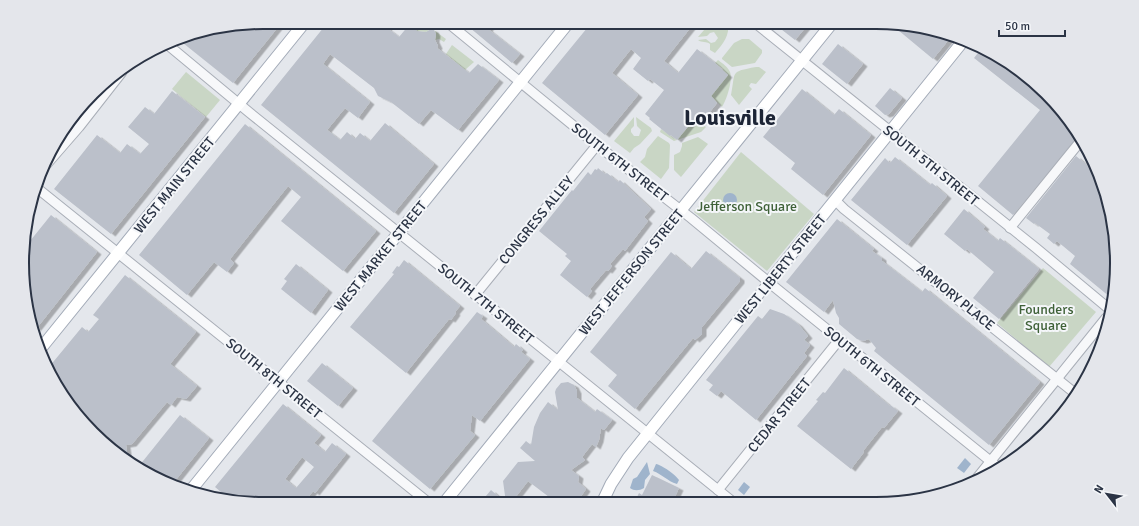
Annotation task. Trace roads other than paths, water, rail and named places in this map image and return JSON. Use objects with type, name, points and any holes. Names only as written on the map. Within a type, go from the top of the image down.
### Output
[{"type":"main road","name":"WEST MAIN STREET","points":[[44,345],[299,29]]},
{"type":"main road","name":"WEST MARKET STREET","points":[[194,487],[563,29]]},
{"type":"main road","name":"WEST JEFFERSON STREET","points":[[449,497],[827,29]]},
{"type":"main road","name":"WEST LIBERTY STREET","points":[[769,282],[960,45]]},
{"type":"main road","name":"WEST LIBERTY STREET","points":[[605,497],[611,484],[628,458],[750,306]]},
{"type":"street","name":"SOUTH 6TH STREET","points":[[456,29],[995,465]]},
{"type":"street","name":"SOUTH 5TH STREET","points":[[763,29],[1106,307]]},
{"type":"street","name":"SOUTH 7TH STREET","points":[[171,48],[475,295],[727,497]]},
{"type":"street","points":[[56,154],[113,84]]},
{"type":"street","name":"CONGRESS ALLEY","points":[[475,295],[598,145]]},
{"type":"street","points":[[1010,228],[1079,146]]},
{"type":"street","name":"SOUTH 8TH STREET","points":[[40,191],[420,497]]},
{"type":"street","name":"ARMORY PLACE","points":[[835,200],[844,209],[1072,391]]},
{"type":"street","name":"WEST LIBERTY STREET","points":[[750,306],[769,282]]},
{"type":"street","points":[[983,471],[1102,323]]},
{"type":"street","name":"CEDAR STREET","points":[[718,490],[839,340]]},
{"type":"water","points":[[727,193],[733,193],[737,197],[737,203],[733,207],[727,207],[723,203],[723,197]]},
{"type":"water","points":[[965,458],[971,464],[964,473],[957,468]]},
{"type":"water","points":[[647,462],[650,474],[645,480],[644,488],[635,490],[630,488],[633,479],[637,477]]},
{"type":"water","points":[[656,464],[665,468],[675,476],[679,480],[677,484],[653,471]]},
{"type":"water","points":[[744,482],[750,487],[744,495],[738,490]]},
{"type":"district","name":"Louisville","points":[[730,117]]},
{"type":"park label","name":"Jefferson Square","points":[[747,206]]},
{"type":"park label","name":"Founders Square","points":[[1046,318]]}]
